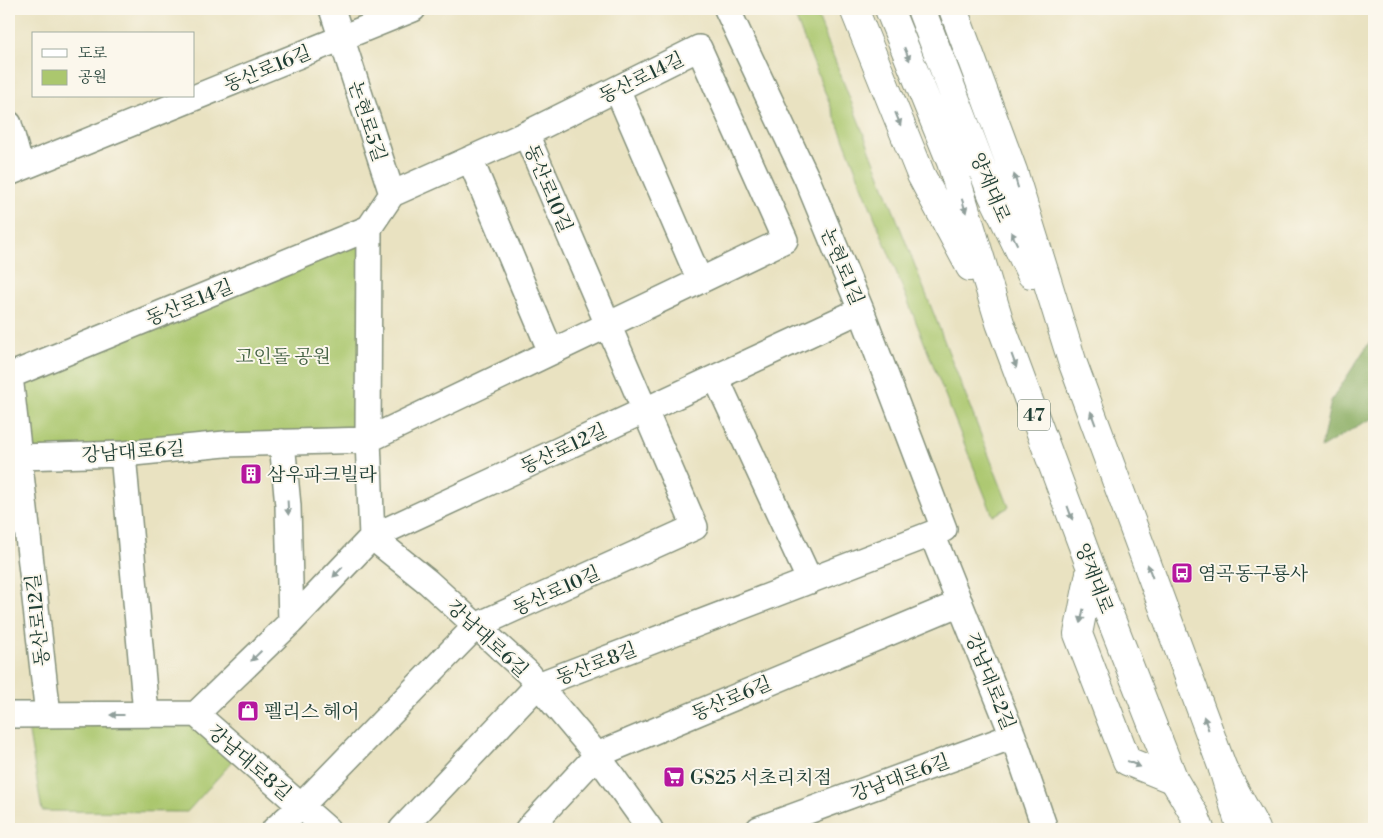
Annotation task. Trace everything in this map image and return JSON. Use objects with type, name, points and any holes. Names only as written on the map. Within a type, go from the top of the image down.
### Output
[{"type":"main road","name":"양재대로","points":[[854,9],[921,175],[1000,323]]},
{"type":"main road","name":"양재대로","points":[[889,9],[951,162],[1000,323],[1091,568],[1174,780],[1197,825]]},
{"type":"main road","name":"양재대로","points":[[921,9],[992,194],[1072,361]]},
{"type":"main road","name":"양재대로","points":[[954,9],[1013,171],[1072,361],[1223,769],[1256,829]]},
{"type":"main road","points":[[1091,568],[1078,634],[1127,761],[1174,780]]},
{"type":"main road","points":[[1223,769],[1241,829]]},
{"type":"street","name":"논현로5길","points":[[332,9],[392,194]]},
{"type":"street","name":"동산로16길","points":[[195,97],[413,9]]},
{"type":"street","name":"논현로1길","points":[[727,9],[806,179],[861,310],[938,532]]},
{"type":"street","name":"동산로14길","points":[[392,194],[526,134],[699,48],[785,240],[700,281]]},
{"type":"street","points":[[368,440],[700,281],[617,89]]},
{"type":"street","name":"동산로16길","points":[[15,170],[193,98]]},
{"type":"street","points":[[9,124],[15,170]]},
{"type":"street","name":"동산로10길","points":[[275,829],[301,806],[476,626],[695,527],[526,134]]},
{"type":"street","points":[[470,159],[551,352]]},
{"type":"street","points":[[372,537],[368,440],[369,228],[392,194]]},
{"type":"street","name":"동산로14길","points":[[9,376],[369,228]]},
{"type":"street","name":"동산로12길","points":[[196,714],[291,622],[372,537],[861,310]]},
{"type":"street","name":"동산로12길","points":[[9,376],[48,715]]},
{"type":"street","points":[[716,378],[810,581]]},
{"type":"street","name":"강남대로6길","points":[[18,457],[123,454],[225,444],[368,440]]},
{"type":"street","points":[[282,442],[288,506],[291,622]]},
{"type":"street","points":[[123,454],[146,714]]},
{"type":"street","name":"동산로8길","points":[[402,829],[538,686],[938,532]]},
{"type":"street","name":"강남대로2길","points":[[938,532],[960,603],[1013,736],[1045,829]]},
{"type":"street","name":"강남대로6길","points":[[372,537],[428,582],[528,673],[597,755],[650,829]]},
{"type":"street","name":"동산로6길","points":[[528,829],[597,755],[960,603]]},
{"type":"street","points":[[9,715],[196,714]]},
{"type":"street","name":"강남대로8길","points":[[196,714],[327,829]]},
{"type":"street","name":"강남대로6길","points":[[758,829],[1013,736]]},
{"type":"green space","points":[[792,9],[815,9],[1009,507],[993,516]]},
{"type":"green space","name":"고인돌 공원","points":[[369,228],[368,440],[19,457],[10,376]]},
{"type":"green space","points":[[1374,335],[1374,418],[1321,448],[1331,401]]},
{"type":"green space","points":[[196,714],[240,753],[187,812],[42,811],[26,715]]},
{"type":"place","name":"삼우파크빌라","points":[[251,474]]},
{"type":"place","name":"염곡동구룡사","points":[[1182,573]]},
{"type":"place","name":"펠리스 헤어","points":[[248,711]]},
{"type":"place","name":"GS25 서초리치점","points":[[674,777]]}]
